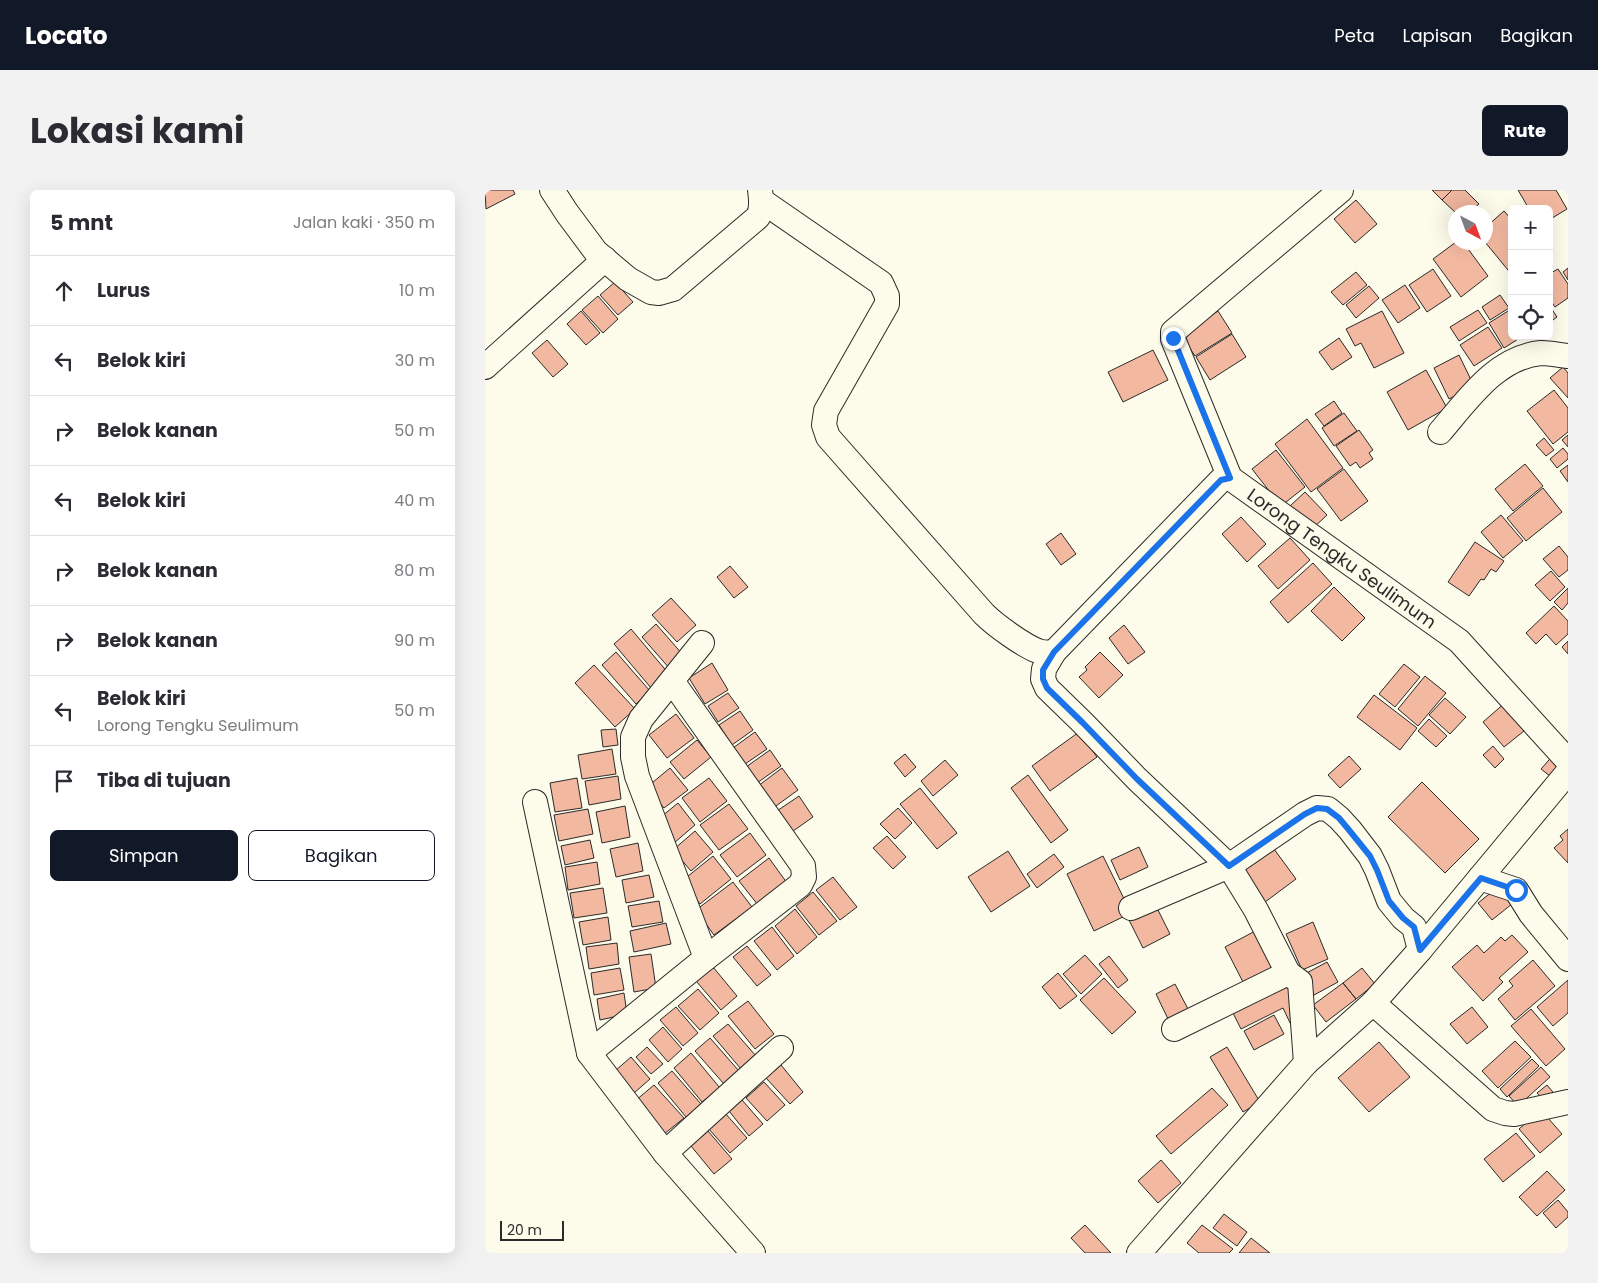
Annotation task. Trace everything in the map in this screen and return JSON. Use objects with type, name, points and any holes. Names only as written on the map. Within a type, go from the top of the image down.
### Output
[{"type":"street","points":[[552,190],[596,252],[628,279],[651,292],[667,291],[673,288],[759,217],[761,212],[761,195]]},
{"type":"street","name":"Lorong Tengku Seulimum","points":[[1341,190],[1173,332],[1173,338],[1230,478],[1459,641],[1566,775]]},
{"type":"street","points":[[761,195],[881,283],[887,296],[887,304],[826,411],[824,425],[828,437],[994,624],[1036,650],[1046,653],[1054,652]]},
{"type":"street","points":[[485,367],[605,259]]},
{"type":"street","points":[[1440,432],[1479,387],[1511,362],[1523,356],[1543,353],[1568,356]]},
{"type":"street","points":[[1230,478],[1221,480],[1054,652],[1043,670],[1043,679],[1047,688],[1137,779],[1229,866],[1256,910],[1288,973],[1301,982],[1306,1063]]},
{"type":"street","points":[[702,643],[641,720],[633,737],[633,758],[637,776],[706,958]]},
{"type":"street","points":[[589,1053],[800,885],[804,877],[803,866],[672,681]]},
{"type":"street","points":[[1139,1253],[1306,1063],[1373,1002],[1420,950],[1566,775]]},
{"type":"street","points":[[535,802],[589,1053],[665,1152],[753,1253]]},
{"type":"street","points":[[1131,908],[1229,866],[1305,814],[1317,808],[1327,809],[1339,818],[1370,856],[1389,901],[1403,918],[1414,927],[1420,950]]},
{"type":"street","points":[[1481,878],[1516,890],[1531,914],[1568,959]]},
{"type":"street","points":[[1174,1028],[1288,973]]},
{"type":"street","points":[[1373,1002],[1493,1109],[1515,1114],[1568,1102]]},
{"type":"street","points":[[665,1152],[781,1048]]},
{"type":"building","points":[[485,190],[513,190],[515,194],[486,209]]},
{"type":"building","points":[[1432,190],[1452,190],[1442,200]]},
{"type":"building","points":[[1452,190],[1465,190],[1479,204],[1448,206],[1442,200]]},
{"type":"building","points":[[1518,190],[1556,190],[1567,209],[1553,218],[1553,205],[1527,205]]},
{"type":"building","points":[[1356,200],[1377,224],[1355,243],[1334,219]]},
{"type":"building","points":[[1504,211],[1508,216],[1508,270],[1492,250],[1493,221]]},
{"type":"building","points":[[1448,248],[1448,250],[1469,250],[1488,276],[1461,297],[1433,259]]},
{"type":"building","points":[[1568,268],[1568,280],[1563,272]]},
{"type":"building","points":[[1433,269],[1451,296],[1427,312],[1409,285]]},
{"type":"building","points":[[1558,269],[1568,284],[1568,298],[1555,307],[1553,304],[1553,272]]},
{"type":"building","points":[[1356,272],[1367,285],[1343,305],[1331,292]]},
{"type":"building","points":[[615,282],[633,302],[618,315],[600,295]]},
{"type":"building","points":[[1405,285],[1420,308],[1398,323],[1382,300]]},
{"type":"building","points":[[1369,286],[1379,298],[1356,318],[1346,305]]},
{"type":"building","points":[[1500,295],[1508,309],[1490,320],[1482,307]]},
{"type":"building","points":[[598,296],[618,319],[603,333],[582,310]]},
{"type":"building","points":[[1478,310],[1487,323],[1459,341],[1450,327]]},
{"type":"building","points":[[581,311],[600,333],[586,345],[567,324]]},
{"type":"building","points":[[1218,311],[1232,333],[1195,356],[1181,335]]},
{"type":"building","points":[[1382,311],[1404,353],[1374,368],[1361,343],[1355,346],[1346,329]]},
{"type":"building","points":[[1508,311],[1508,340],[1517,340],[1504,348],[1489,323]]},
{"type":"building","points":[[1553,311],[1557,317],[1553,320]]},
{"type":"building","points":[[1488,327],[1502,348],[1474,366],[1460,345]]},
{"type":"building","points":[[1232,334],[1246,357],[1210,380],[1196,357]]},
{"type":"building","points":[[1339,338],[1352,357],[1332,370],[1319,352]]},
{"type":"building","points":[[547,340],[568,364],[553,377],[532,353]]},
{"type":"building","points":[[1153,350],[1168,380],[1123,402],[1108,372]]},
{"type":"building","points":[[1459,355],[1474,386],[1449,399],[1434,368]]},
{"type":"building","points":[[1563,367],[1568,373],[1568,398],[1550,378]]},
{"type":"building","points":[[1426,370],[1447,408],[1408,430],[1387,392]]},
{"type":"building","points":[[1554,390],[1568,408],[1568,432],[1553,444],[1527,411]]},
{"type":"building","points":[[1334,401],[1342,413],[1324,426],[1315,414]]},
{"type":"building","points":[[1344,413],[1357,431],[1334,446],[1322,428]]},
{"type":"building","points":[[1307,419],[1343,468],[1311,492],[1275,444]]},
{"type":"building","points":[[1359,430],[1373,450],[1369,453],[1373,459],[1360,468],[1356,462],[1350,466],[1336,446]]},
{"type":"building","points":[[1568,435],[1568,447],[1562,440]]},
{"type":"building","points":[[1544,438],[1554,450],[1546,456],[1536,445]]},
{"type":"building","points":[[1563,448],[1568,454],[1568,459],[1557,468],[1550,459]]},
{"type":"building","points":[[1276,450],[1305,487],[1281,506],[1252,469]]},
{"type":"building","points":[[1525,464],[1543,486],[1513,511],[1495,489]]},
{"type":"building","points":[[1568,465],[1568,482],[1560,471]]},
{"type":"building","points":[[1344,469],[1368,501],[1341,521],[1317,489]]},
{"type":"building","points":[[1543,488],[1562,512],[1526,541],[1507,518]]},
{"type":"building","points":[[1305,492],[1327,515],[1311,530],[1290,506]]},
{"type":"building","points":[[1501,515],[1523,541],[1503,558],[1481,532]]},
{"type":"building","points":[[1241,517],[1266,544],[1247,562],[1222,534]]},
{"type":"building","points":[[1061,533],[1076,554],[1061,565],[1046,544]]},
{"type":"building","points":[[1290,538],[1310,560],[1278,589],[1258,566]]},
{"type":"building","points":[[1475,542],[1504,561],[1496,572],[1491,569],[1484,580],[1481,579],[1469,596],[1448,582]]},
{"type":"building","points":[[1559,546],[1568,557],[1568,570],[1559,577],[1543,559]]},
{"type":"building","points":[[1313,563],[1332,584],[1288,623],[1270,602]]},
{"type":"building","points":[[730,566],[748,587],[734,598],[717,577]]},
{"type":"building","points":[[1551,571],[1565,587],[1550,601],[1535,585]]},
{"type":"building","points":[[1334,587],[1365,618],[1342,641],[1311,611]]},
{"type":"building","points":[[1568,588],[1568,603],[1562,610],[1554,602]]},
{"type":"building","points":[[671,598],[696,625],[677,642],[652,615]]},
{"type":"building","points":[[1554,606],[1568,621],[1568,634],[1556,645],[1546,634],[1536,644],[1526,633]]},
{"type":"building","points":[[656,624],[684,656],[670,669],[642,637]]},
{"type":"building","points":[[1124,625],[1145,652],[1128,664],[1109,638]]},
{"type":"building","points":[[631,629],[669,674],[651,688],[614,644]]},
{"type":"building","points":[[1568,641],[1568,654],[1562,647]]},
{"type":"building","points":[[616,652],[650,691],[636,704],[602,665]]},
{"type":"building","points":[[1100,652],[1123,675],[1099,698],[1079,677],[1087,670],[1085,667]]},
{"type":"building","points":[[712,663],[728,690],[705,704],[689,678]]},
{"type":"building","points":[[1404,664],[1420,677],[1395,707],[1379,694]]},
{"type":"building","points":[[594,665],[635,709],[615,727],[575,683]]},
{"type":"building","points":[[1425,676],[1446,693],[1418,726],[1398,709]]},
{"type":"building","points":[[728,693],[739,708],[718,722],[708,706]]},
{"type":"building","points":[[1374,695],[1417,728],[1400,750],[1357,717]]},
{"type":"building","points":[[1445,698],[1466,717],[1450,734],[1429,715]]},
{"type":"building","points":[[1507,701],[1529,727],[1504,747],[1483,722]]},
{"type":"building","points":[[740,711],[753,730],[732,745],[719,725]]},
{"type":"building","points":[[676,714],[694,738],[667,758],[649,735]]},
{"type":"building","points":[[1429,719],[1447,736],[1436,747],[1418,731]]},
{"type":"building","points":[[616,729],[618,745],[603,747],[601,730]]},
{"type":"building","points":[[755,732],[767,749],[745,764],[733,748]]},
{"type":"building","points":[[1079,732],[1097,757],[1050,791],[1032,766]]},
{"type":"building","points":[[697,740],[711,757],[684,779],[670,762]]},
{"type":"building","points":[[1493,746],[1504,759],[1495,768],[1483,755]]},
{"type":"building","points":[[612,749],[616,774],[582,779],[578,755]]},
{"type":"building","points":[[770,750],[781,766],[757,783],[746,767]]},
{"type":"building","points":[[1556,752],[1568,762],[1555,780],[1541,769]]},
{"type":"building","points":[[905,754],[916,767],[905,777],[894,763]]},
{"type":"building","points":[[1349,756],[1361,769],[1340,788],[1328,775]]},
{"type":"building","points":[[945,760],[958,775],[933,796],[921,781]]},
{"type":"building","points":[[670,768],[688,790],[664,808],[647,787]]},
{"type":"building","points":[[782,768],[798,790],[769,811],[754,789]]},
{"type":"building","points":[[1028,775],[1068,830],[1051,843],[1011,788]]},
{"type":"building","points":[[618,776],[621,799],[589,805],[585,781]]},
{"type":"building","points":[[577,778],[582,808],[555,812],[550,783]]},
{"type":"building","points":[[709,778],[727,801],[700,822],[682,798]]},
{"type":"building","points":[[1422,782],[1479,839],[1445,873],[1388,817]]},
{"type":"building","points":[[920,788],[957,833],[937,849],[900,804]]},
{"type":"building","points":[[799,796],[813,817],[786,836],[771,815]]},
{"type":"building","points":[[678,803],[695,825],[674,843],[656,821]]},
{"type":"building","points":[[729,804],[748,829],[719,850],[700,825]]},
{"type":"building","points":[[625,806],[630,837],[602,843],[596,812]]},
{"type":"building","points":[[898,808],[912,823],[895,839],[880,824]]},
{"type":"building","points":[[588,809],[593,834],[559,841],[554,815]]},
{"type":"building","points":[[1568,829],[1568,863],[1554,848],[1563,840],[1560,836]]},
{"type":"building","points":[[695,831],[713,852],[691,871],[673,850]]},
{"type":"building","points":[[750,833],[766,855],[737,877],[720,855]]},
{"type":"building","points":[[887,836],[906,857],[893,869],[873,848]]},
{"type":"building","points":[[590,840],[594,858],[565,865],[561,846]]},
{"type":"building","points":[[638,843],[643,871],[616,877],[610,849]]},
{"type":"building","points":[[1139,847],[1148,867],[1120,880],[1111,860]]},
{"type":"building","points":[[1274,849],[1296,879],[1261,905],[1239,874]]},
{"type":"building","points":[[1008,851],[1030,886],[991,912],[968,877]]},
{"type":"building","points":[[1054,854],[1064,867],[1037,888],[1027,874]]},
{"type":"building","points":[[713,856],[731,879],[700,904],[682,881]]},
{"type":"building","points":[[1103,856],[1131,913],[1094,931],[1067,874]]},
{"type":"building","points":[[769,858],[787,883],[758,905],[739,881]]},
{"type":"building","points":[[597,862],[600,884],[568,890],[565,867]]},
{"type":"building","points":[[649,875],[654,897],[626,903],[622,880]]},
{"type":"building","points":[[833,877],[857,907],[840,920],[816,890]]},
{"type":"building","points":[[733,882],[752,907],[714,935],[696,910]]},
{"type":"building","points":[[1498,887],[1512,904],[1492,920],[1478,903]]},
{"type":"building","points":[[603,888],[607,913],[574,918],[570,893]]},
{"type":"building","points":[[813,892],[837,921],[819,935],[796,906]]},
{"type":"building","points":[[659,901],[663,922],[632,927],[628,906]]},
{"type":"building","points":[[1154,902],[1170,934],[1143,948],[1127,916]]},
{"type":"building","points":[[795,909],[817,937],[797,954],[775,926]]},
{"type":"building","points":[[608,917],[611,940],[583,945],[579,922]]},
{"type":"building","points":[[1313,922],[1328,959],[1302,970],[1286,934]]},
{"type":"building","points":[[666,923],[671,944],[634,952],[630,931]]},
{"type":"building","points":[[772,927],[794,956],[777,970],[754,941]]},
{"type":"building","points":[[1259,929],[1277,965],[1243,982],[1225,947]]},
{"type":"building","points":[[1512,935],[1528,952],[1499,978],[1503,982],[1483,1001],[1452,967],[1477,945],[1484,953],[1501,937],[1505,941]]},
{"type":"building","points":[[617,943],[619,964],[589,969],[586,947]]},
{"type":"building","points":[[747,946],[771,975],[757,986],[733,957]]},
{"type":"building","points":[[651,954],[656,988],[634,992],[629,957]]},
{"type":"building","points":[[1085,955],[1102,974],[1081,994],[1063,974]]},
{"type":"building","points":[[1109,956],[1128,980],[1118,988],[1099,964]]},
{"type":"building","points":[[1533,960],[1555,986],[1515,1020],[1498,999],[1513,986],[1509,981]]},
{"type":"building","points":[[1327,962],[1338,982],[1314,995],[1303,975]]},
{"type":"building","points":[[713,967],[737,996],[721,1010],[696,981]]},
{"type":"building","points":[[620,968],[624,990],[594,995],[591,973]]},
{"type":"building","points":[[1362,968],[1375,984],[1356,999],[1343,983]]},
{"type":"building","points":[[1058,973],[1077,996],[1060,1009],[1042,987]]},
{"type":"building","points":[[1287,977],[1307,1019],[1292,1027],[1283,1008],[1241,1029],[1229,1005]]},
{"type":"building","points":[[1104,978],[1136,1012],[1112,1034],[1080,1000]]},
{"type":"building","points":[[1568,980],[1568,1013],[1553,1026],[1537,1007]]},
{"type":"building","points":[[1343,983],[1356,999],[1326,1022],[1313,1005]]},
{"type":"building","points":[[1175,984],[1189,1011],[1169,1021],[1156,994]]},
{"type":"building","points":[[698,989],[719,1013],[700,1030],[678,1006]]},
{"type":"building","points":[[624,993],[627,1014],[600,1020],[597,999]]},
{"type":"building","points":[[748,1001],[774,1034],[755,1049],[728,1016]]},
{"type":"building","points":[[676,1007],[698,1033],[683,1046],[660,1020]]},
{"type":"building","points":[[1472,1007],[1488,1027],[1467,1044],[1450,1024]]},
{"type":"building","points":[[1531,1009],[1565,1049],[1546,1066],[1511,1026]]},
{"type":"building","points":[[1274,1015],[1284,1034],[1254,1050],[1244,1031]]},
{"type":"building","points":[[728,1024],[756,1056],[741,1069],[713,1036]]},
{"type":"building","points":[[663,1027],[682,1049],[668,1062],[649,1040]]},
{"type":"building","points":[[710,1038],[739,1071],[724,1084],[695,1051]]},
{"type":"building","points":[[1515,1041],[1531,1057],[1498,1088],[1482,1071]]},
{"type":"building","points":[[1379,1042],[1410,1077],[1369,1112],[1338,1078]]},
{"type":"building","points":[[647,1047],[663,1064],[651,1074],[636,1057]]},
{"type":"building","points":[[1227,1047],[1260,1102],[1243,1112],[1210,1057]]},
{"type":"building","points":[[691,1053],[720,1088],[702,1102],[674,1068]]},
{"type":"building","points":[[631,1057],[650,1079],[634,1093],[615,1071]]},
{"type":"building","points":[[1532,1059],[1539,1066],[1507,1097],[1500,1089]]},
{"type":"building","points":[[781,1065],[803,1092],[790,1104],[766,1078]]},
{"type":"building","points":[[1541,1067],[1550,1077],[1518,1106],[1509,1096]]},
{"type":"building","points":[[672,1071],[701,1104],[686,1117],[658,1083]]},
{"type":"building","points":[[764,1082],[785,1105],[767,1121],[746,1098]]},
{"type":"building","points":[[654,1085],[684,1118],[664,1134],[635,1101]]},
{"type":"building","points":[[1547,1085],[1557,1097],[1548,1105],[1537,1093]]},
{"type":"building","points":[[1212,1088],[1228,1105],[1171,1154],[1156,1136]]},
{"type":"building","points":[[742,1100],[763,1124],[749,1136],[729,1111]]},
{"type":"building","points":[[1541,1110],[1562,1134],[1540,1153],[1519,1129]]},
{"type":"building","points":[[725,1113],[747,1138],[730,1153],[708,1128]]},
{"type":"building","points":[[708,1131],[732,1159],[714,1174],[691,1146]]},
{"type":"building","points":[[1516,1133],[1535,1156],[1503,1182],[1484,1159]]},
{"type":"building","points":[[1161,1160],[1181,1183],[1158,1203],[1138,1181]]},
{"type":"building","points":[[1547,1171],[1565,1190],[1537,1216],[1519,1197]]},
{"type":"building","points":[[1558,1200],[1568,1212],[1568,1217],[1556,1228],[1543,1213]]},
{"type":"building","points":[[1224,1214],[1247,1232],[1237,1246],[1213,1228]]},
{"type":"building","points":[[1085,1225],[1111,1253],[1085,1253],[1071,1238]]},
{"type":"building","points":[[1202,1225],[1233,1249],[1229,1253],[1199,1253],[1187,1243]]},
{"type":"building","points":[[1251,1238],[1270,1253],[1239,1253]]},
{"type":"route","points":[[1173,338],[1230,478],[1221,480],[1054,652],[1043,670],[1043,679],[1047,688],[1137,779],[1229,866],[1305,814],[1317,808],[1327,809],[1339,818],[1370,856],[1389,901],[1403,918],[1414,927],[1420,950],[1481,878],[1516,890]]}]
